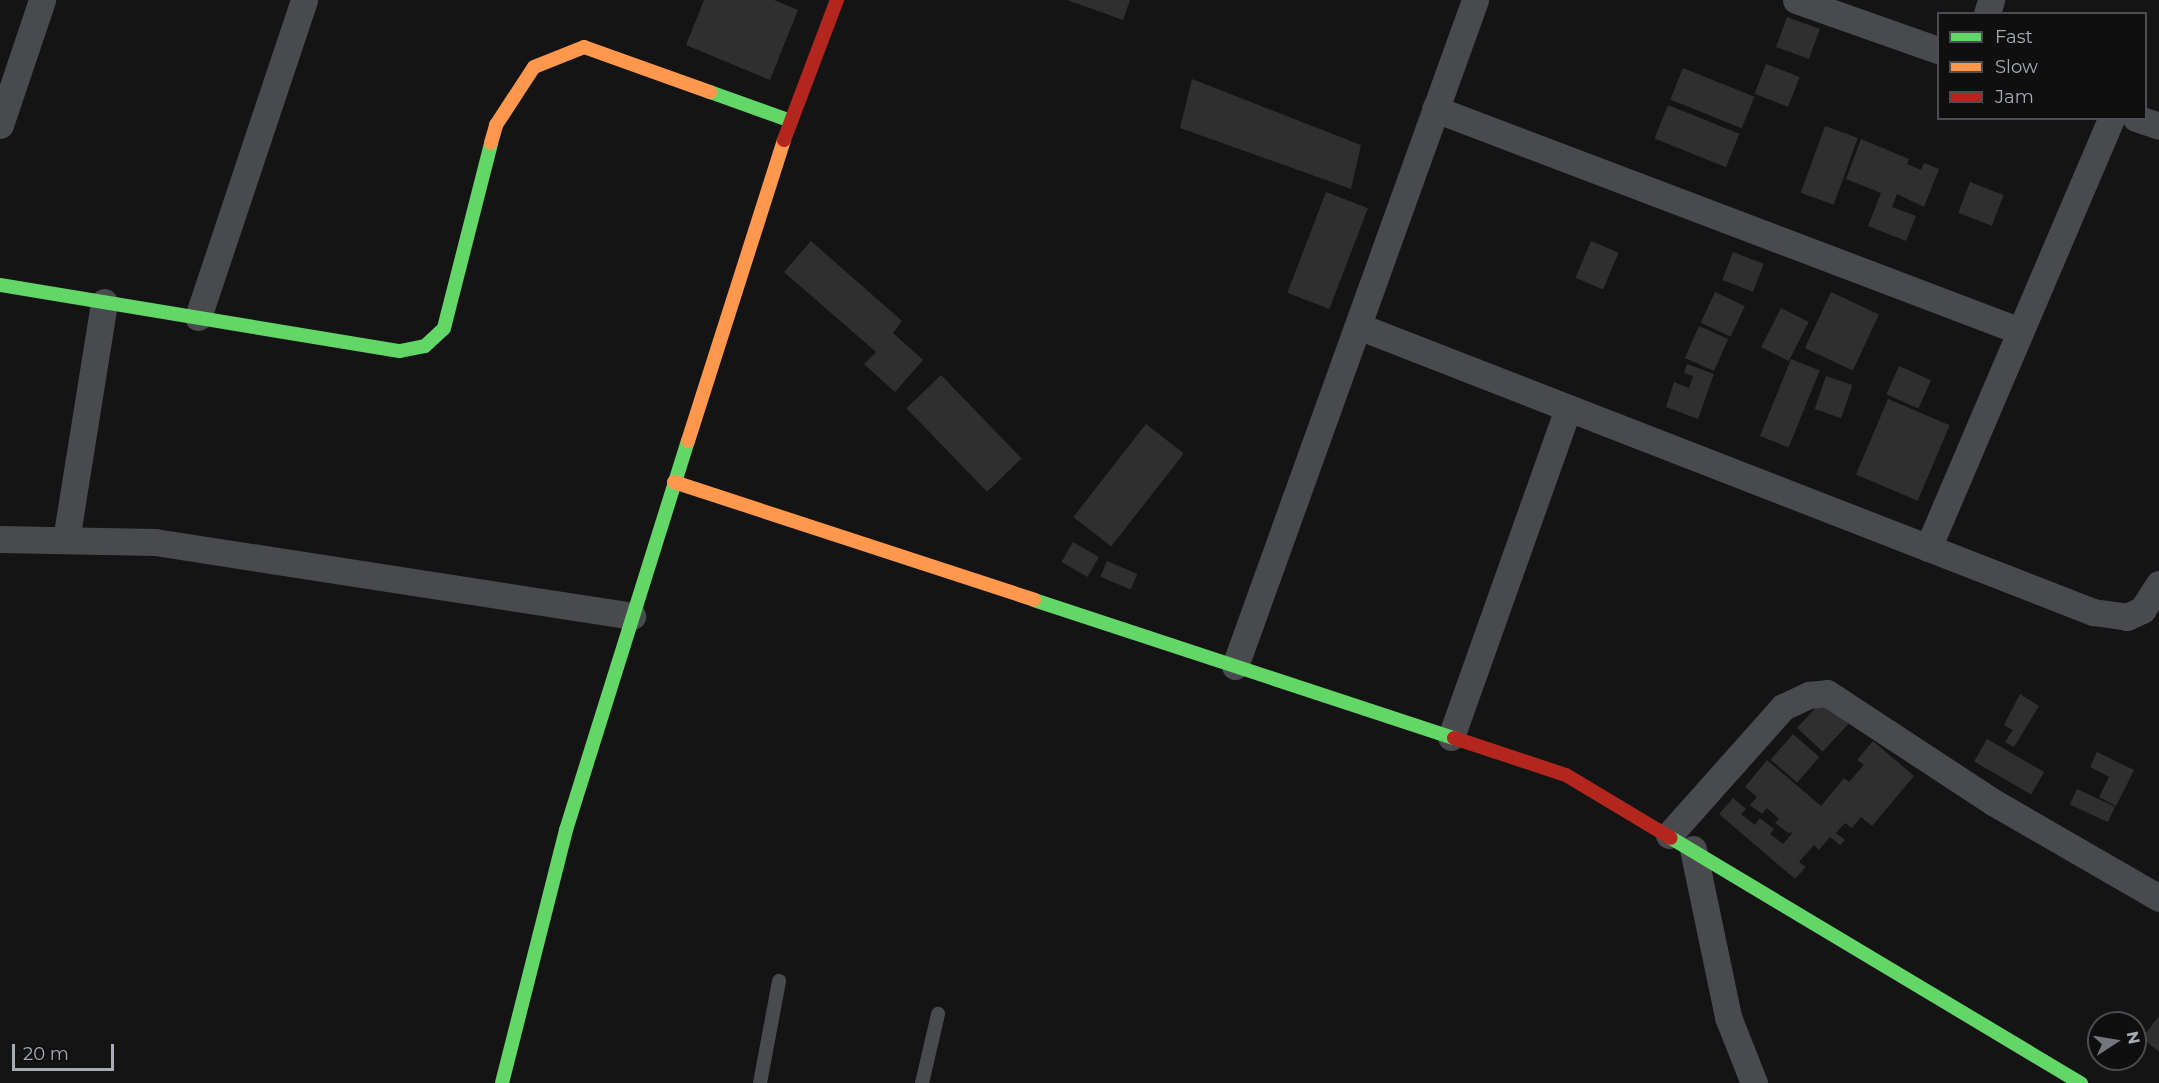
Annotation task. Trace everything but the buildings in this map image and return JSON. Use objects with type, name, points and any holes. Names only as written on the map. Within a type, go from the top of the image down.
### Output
[{"type":"street","points":[[0,125],[42,0]]},
{"type":"street","points":[[198,317],[304,0]]},
{"type":"street","points":[[502,1083],[566,830],[632,616],[791,121],[837,0]]},
{"type":"street","points":[[1235,666],[1475,0]]},
{"type":"street","points":[[1796,0],[1937,50]]},
{"type":"street","points":[[0,285],[400,351],[424,346],[444,328],[496,125],[534,67],[584,47],[791,121]]},
{"type":"street","points":[[1435,109],[2020,332]]},
{"type":"street","points":[[1928,548],[2110,120]]},
{"type":"street","points":[[2142,120],[2159,126]]},
{"type":"street","points":[[66,540],[104,302]]},
{"type":"street","points":[[1358,326],[2093,612],[2127,618],[2142,610],[2159,584]]},
{"type":"street","points":[[1451,737],[1568,408]]},
{"type":"street","points":[[674,482],[1566,775],[1693,849],[1884,969],[2081,1083]]},
{"type":"street","points":[[0,539],[155,542],[632,616]]},
{"type":"street","points":[[1669,835],[1782,707],[1809,695],[1827,693],[1993,802],[2159,898]]},
{"type":"street","points":[[1693,849],[1728,1017],[1754,1083]]},
{"type":"lane","points":[[760,1083],[779,981]]},
{"type":"lane","points":[[922,1083],[938,1014]]},
{"type":"traffic: fast","points":[[710,92],[791,121]]},
{"type":"traffic: fast","points":[[0,285],[400,351],[425,346],[444,328],[491,143]]},
{"type":"traffic: fast","points":[[502,1083],[566,830],[688,441]]},
{"type":"traffic: fast","points":[[1034,600],[1454,738]]},
{"type":"traffic: fast","points":[[1671,838],[2081,1083]]},
{"type":"traffic: slow","points":[[491,143],[496,125],[534,67],[584,47],[710,92]]},
{"type":"traffic: slow","points":[[688,441],[784,140]]},
{"type":"traffic: slow","points":[[674,482],[1034,600]]},
{"type":"traffic: jam","points":[[784,140],[837,0]]},
{"type":"traffic: jam","points":[[1454,738],[1566,775],[1671,838]]}]
